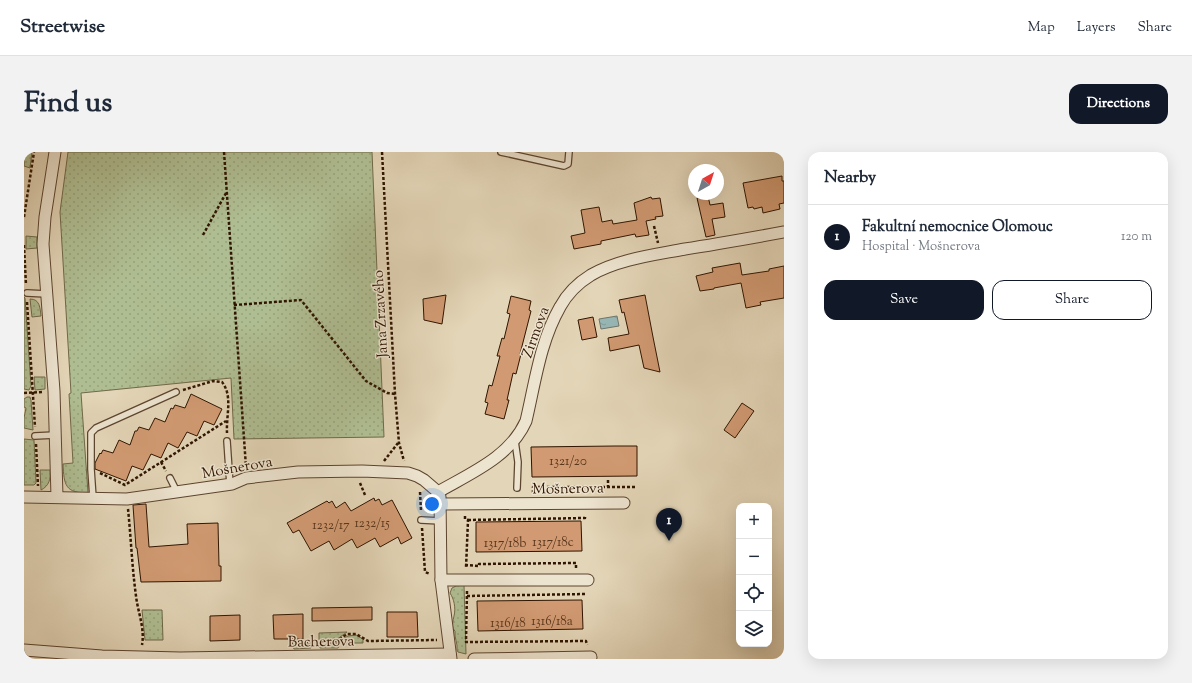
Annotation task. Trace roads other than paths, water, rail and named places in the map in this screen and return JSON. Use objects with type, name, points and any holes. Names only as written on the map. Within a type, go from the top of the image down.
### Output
[{"type":"street","points":[[55,152],[43,231],[54,391],[58,498]]},
{"type":"street","name":"Zirmova","points":[[438,492],[490,462],[515,440],[526,421],[542,350],[549,329],[565,299],[591,275],[624,262],[659,254],[784,232]]},
{"type":"street","name":"Mošnerova","points":[[24,497],[127,499],[230,485],[246,478],[298,472],[374,472],[408,474],[417,476],[424,480],[438,492]]},
{"type":"street","points":[[438,492],[441,504],[441,580],[451,656]]},
{"type":"street","name":"Mošnerova","points":[[441,504],[624,503]]},
{"type":"street","points":[[441,580],[588,580]]},
{"type":"street","name":"Bacherova","points":[[24,650],[102,657],[180,658],[451,656]]},
{"type":"street","points":[[474,659],[589,658]]},
{"type":"lane","points":[[501,152],[564,166],[568,164],[569,152]]},
{"type":"lane","points":[[27,293],[47,294]]},
{"type":"lane","points":[[93,498],[91,433],[96,428],[176,392]]},
{"type":"lane","points":[[35,436],[55,436]]},
{"type":"lane","points":[[515,440],[518,462],[517,488]]},
{"type":"lane","points":[[227,441],[230,485]]},
{"type":"lane","points":[[170,478],[176,492]]},
{"type":"lane","points":[[421,520],[441,521]]},
{"type":"water","points":[[617,316],[619,326],[601,329],[599,319]]},
{"type":"place","name":"Fakultní nemocnice Olomouc","points":[[669,541]]}]
